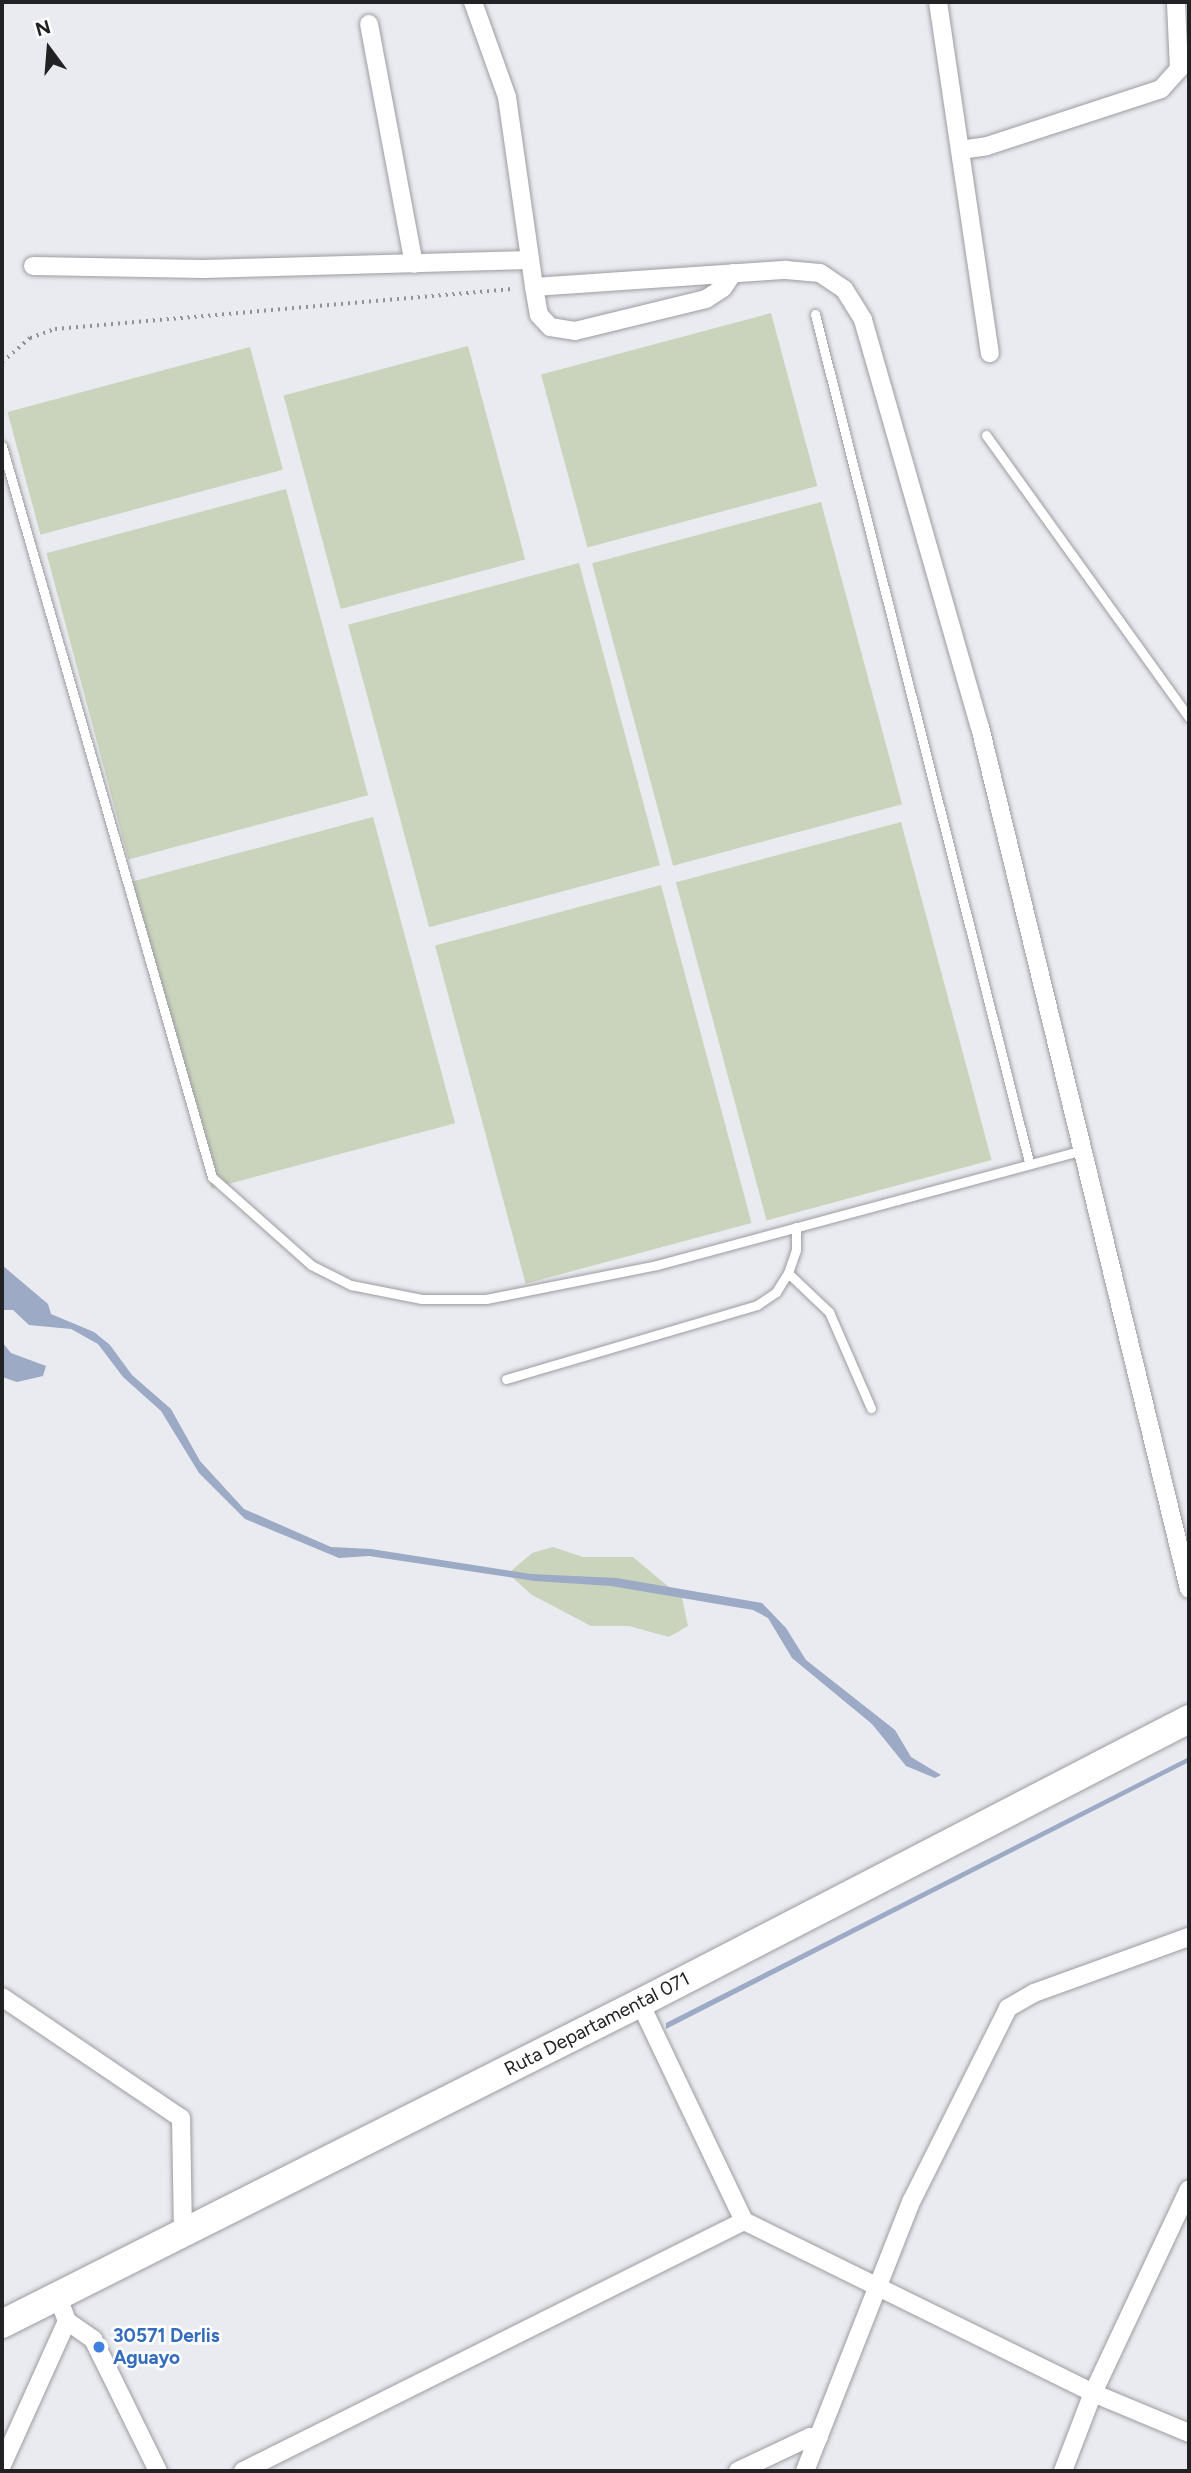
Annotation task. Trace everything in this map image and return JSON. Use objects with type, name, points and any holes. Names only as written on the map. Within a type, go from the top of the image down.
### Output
[{"type":"main road","name":"Ruta Departamental 071","points":[[2,2324],[63,2309],[183,2232],[640,2003],[1189,1719]]},
{"type":"street","points":[[473,2],[507,97],[539,315],[551,327],[575,331],[706,299],[723,288],[733,274]]},
{"type":"street","points":[[938,2],[990,353]]},
{"type":"street","points":[[960,150],[987,146],[1161,89],[1179,69],[1177,2]]},
{"type":"street","points":[[369,24],[414,264]]},
{"type":"street","points":[[33,266],[203,270],[529,260]]},
{"type":"street","points":[[534,287],[786,270],[820,273],[844,289],[863,320],[980,727],[1189,1589]]},
{"type":"street","points":[[805,2471],[879,2291],[912,2200],[1008,2008],[1034,1993],[1189,1937]]},
{"type":"street","points":[[2,1997],[181,2118],[183,2232]]},
{"type":"street","points":[[640,2003],[744,2221],[879,2291],[1093,2393],[1189,2434]]},
{"type":"street","points":[[1063,2471],[1093,2393],[1189,2189]]},
{"type":"street","points":[[243,2471],[744,2221]]},
{"type":"street","points":[[2,2465],[63,2309],[93,2339],[158,2471]]},
{"type":"street","points":[[738,2471],[810,2437],[819,2437]]},
{"type":"lane","points":[[815,314],[1029,1162]]},
{"type":"lane","points":[[986,435],[1189,719]]},
{"type":"lane","points":[[2,446],[212,1177],[243,1208],[311,1265],[351,1285],[422,1300],[486,1299],[563,1286],[1082,1150]]},
{"type":"lane","points":[[506,1379],[757,1305],[776,1292],[788,1273],[796,1227]]},
{"type":"lane","points":[[788,1273],[829,1312],[871,1408]]},
{"type":"path","points":[[2,362],[30,338],[55,329],[534,287]]},
{"type":"green space","points":[[771,313],[817,486],[587,547],[541,375]]},
{"type":"green space","points":[[468,346],[525,559],[341,609],[284,395]]},
{"type":"green space","points":[[250,347],[283,470],[40,535],[8,412]]},
{"type":"green space","points":[[286,489],[368,795],[128,859],[46,553]]},
{"type":"green space","points":[[821,502],[902,804],[673,866],[592,563]]},
{"type":"green space","points":[[579,563],[660,865],[429,927],[348,625]]},
{"type":"green space","points":[[373,817],[455,1123],[212,1188],[130,882]]},
{"type":"green space","points":[[901,822],[992,1160],[767,1220],[676,882]]},
{"type":"green space","points":[[661,885],[752,1223],[526,1284],[435,946]]},
{"type":"green space","points":[[553,1547],[583,1557],[633,1557],[682,1598],[688,1626],[669,1637],[629,1626],[591,1626],[532,1595],[512,1577],[511,1571],[532,1553]]},
{"type":"water","points":[[2,1265],[48,1304],[51,1314],[94,1332],[110,1345],[132,1375],[171,1409],[200,1461],[244,1509],[331,1547],[371,1549],[531,1574],[617,1578],[762,1603],[786,1628],[806,1660],[895,1730],[911,1757],[941,1775],[935,1778],[906,1766],[872,1724],[792,1658],[768,1618],[753,1610],[611,1586],[535,1581],[369,1556],[339,1558],[245,1519],[199,1473],[161,1411],[123,1377],[98,1344],[71,1329],[29,1325],[13,1310],[2,1310]]},
{"type":"water","points":[[2,1342],[11,1353],[46,1366],[43,1376],[17,1382],[2,1377]]},
{"type":"water","points":[[1189,1757],[1189,1762],[666,2029],[666,2023]]},
{"type":"place","name":"30571 Derlis Aguayo","points":[[99,2347]]}]
